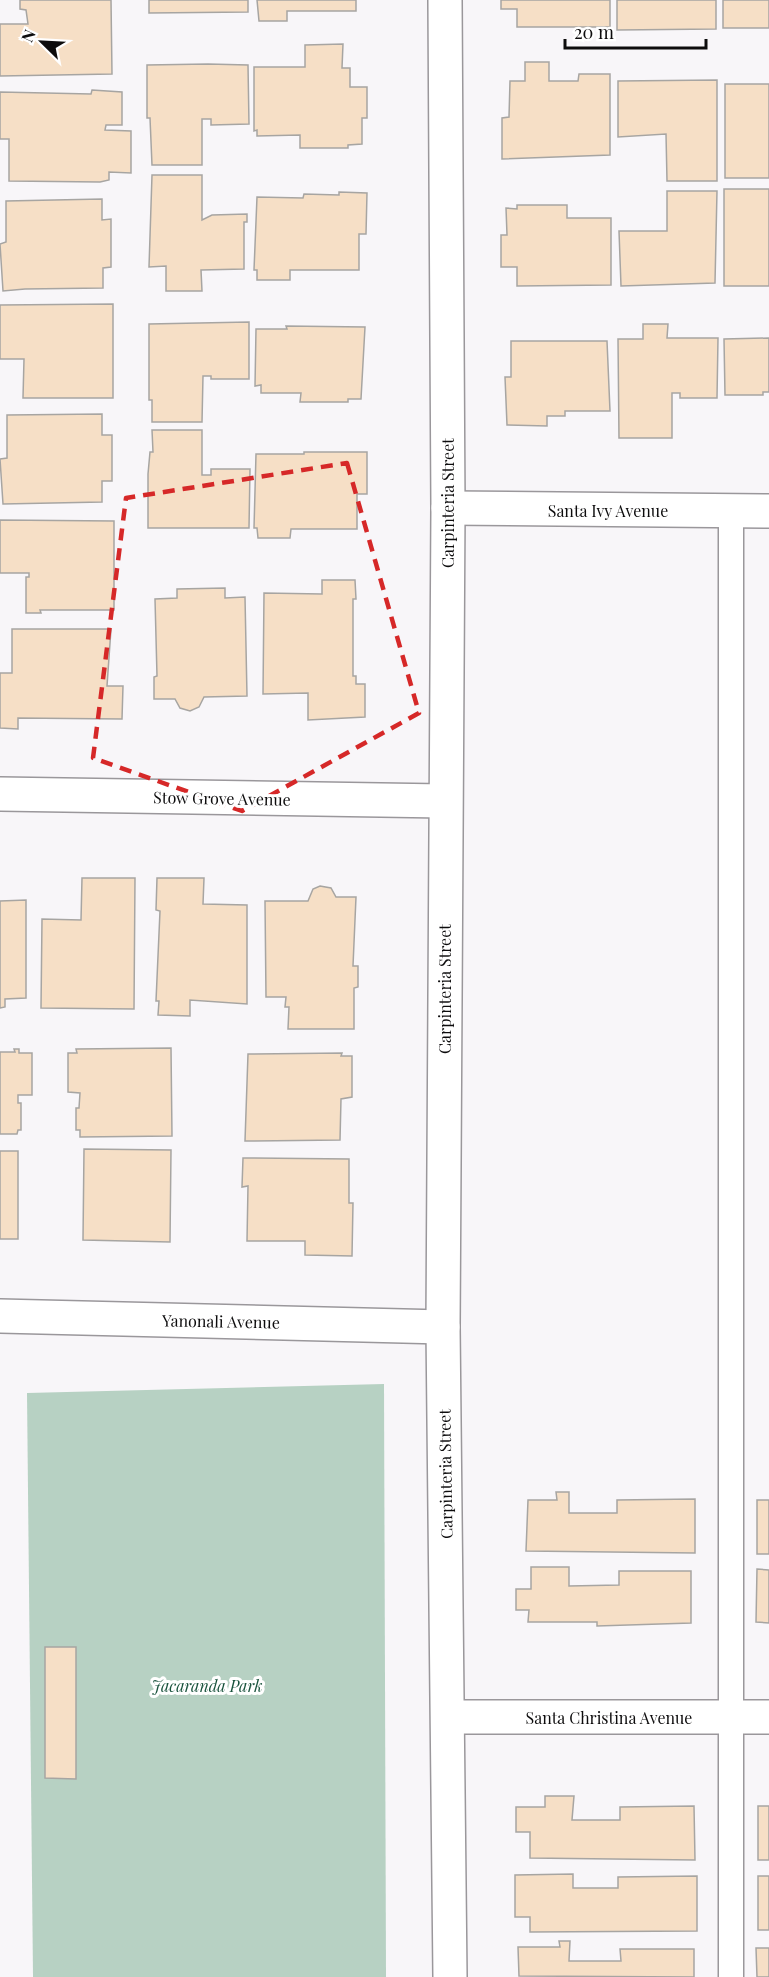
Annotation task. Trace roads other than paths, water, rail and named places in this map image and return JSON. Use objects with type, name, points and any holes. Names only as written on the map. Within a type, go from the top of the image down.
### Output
[{"type":"street","name":"Carpinteria Street","points":[[445,0],[448,508],[444,801],[443,1327],[450,1977]]},
{"type":"street","name":"Santa Ivy Avenue","points":[[448,508],[769,511]]},
{"type":"street","name":"Stow Grove Avenue","points":[[0,795],[444,801]]},
{"type":"street","name":"Yanonali Avenue","points":[[0,1316],[443,1327]]},
{"type":"street","name":"Santa Christina Avenue","points":[[448,1716],[769,1718]]},
{"type":"lane","points":[[731,511],[731,1977]]},
{"type":"park label","name":"Jacaranda Park","points":[[207,1685]]}]
